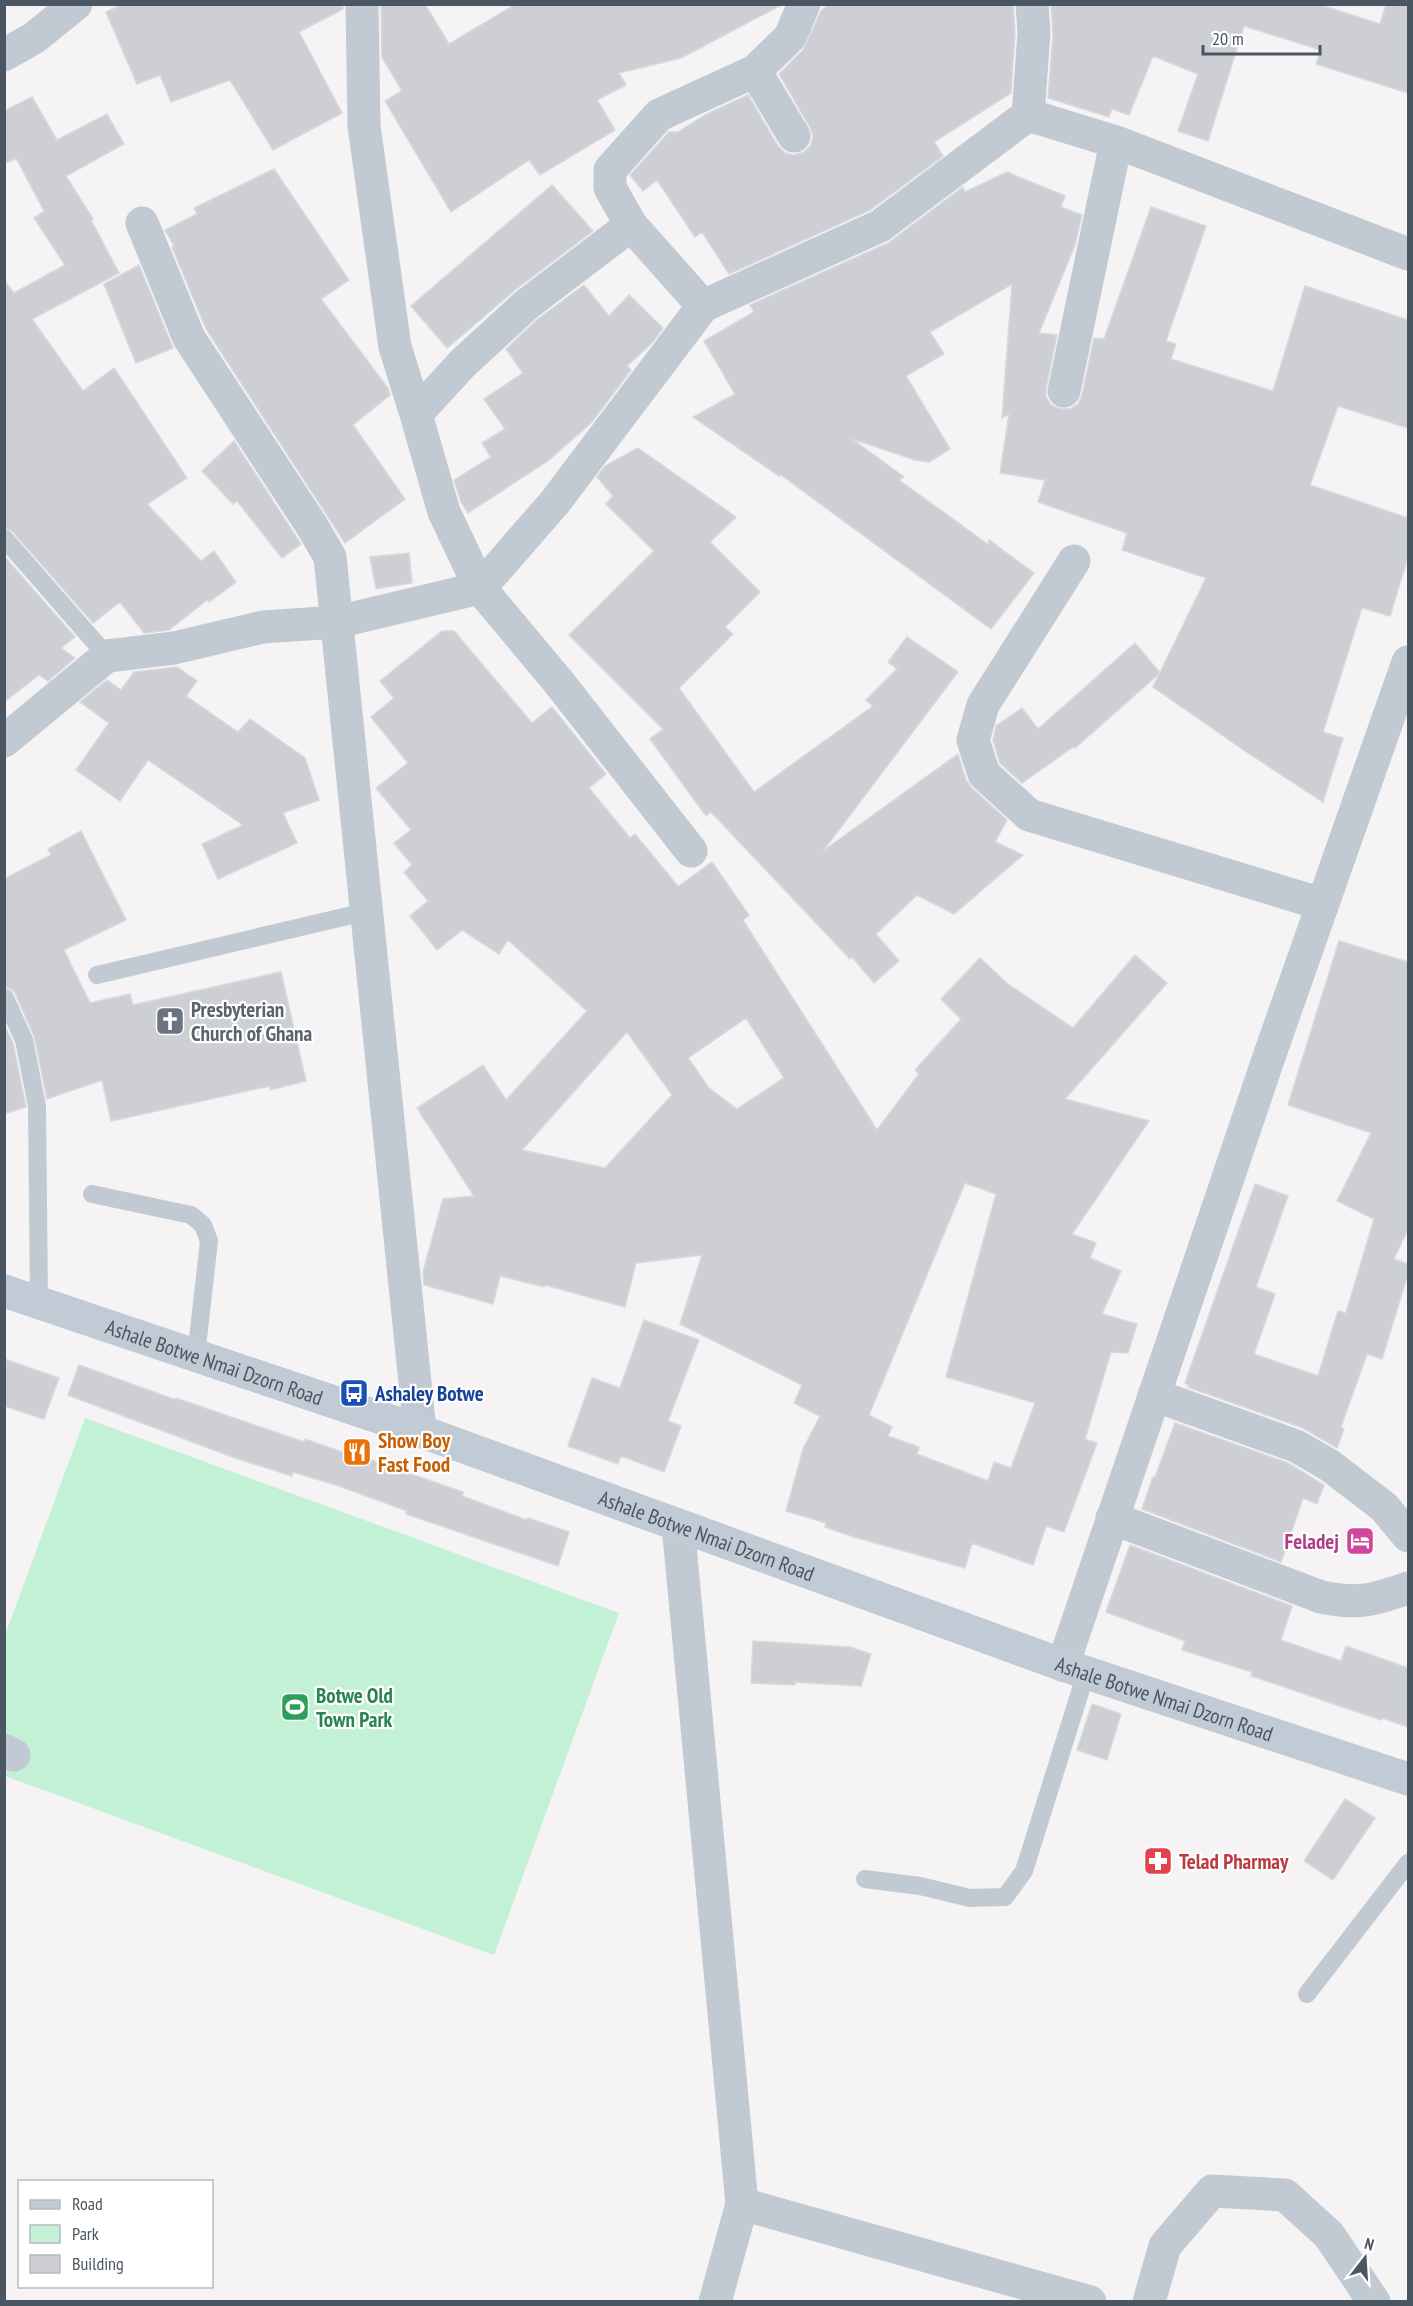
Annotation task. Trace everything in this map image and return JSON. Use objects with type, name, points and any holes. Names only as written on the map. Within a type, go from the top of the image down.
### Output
[{"type":"main road","name":"Ashale Botwe Nmai Dzorn Road","points":[[4,1291],[420,1431],[1074,1669],[1408,1779]]},
{"type":"street","points":[[4,55],[34,38],[76,4]]},
{"type":"street","points":[[362,4],[364,126],[395,347],[444,512],[480,588],[557,680],[691,851]]},
{"type":"street","points":[[703,306],[631,225],[610,188],[610,170],[658,115],[755,71],[790,38],[804,4]]},
{"type":"street","points":[[4,741],[107,656],[174,648],[263,627],[337,622],[480,588],[555,502],[703,306],[880,226],[1028,115],[1034,33],[1032,4]]},
{"type":"street","points":[[755,71],[794,136]]},
{"type":"street","points":[[1028,115],[1116,142],[1408,255]]},
{"type":"street","points":[[1064,391],[1116,142]]},
{"type":"street","points":[[142,223],[189,338],[330,557],[420,1431]]},
{"type":"street","points":[[416,414],[463,363],[526,305],[631,225]]},
{"type":"street","points":[[1074,561],[982,705],[973,740],[984,774],[1029,815],[1322,904]]},
{"type":"street","points":[[1074,1669],[1112,1518],[1322,904],[1408,662]]},
{"type":"street","points":[[1154,1395],[1296,1446],[1329,1465],[1384,1507],[1408,1536]]},
{"type":"street","points":[[1112,1518],[1321,1597],[1348,1603],[1370,1601],[1408,1587]]},
{"type":"street","points":[[678,1525],[742,2204],[715,2301]]},
{"type":"street","points":[[1149,2301],[1165,2246],[1212,2191],[1285,2195],[1329,2235],[1374,2301]]},
{"type":"street","points":[[742,2204],[1090,2301]]},
{"type":"lane","points":[[4,538],[107,656]]},
{"type":"lane","points":[[97,975],[366,912]]},
{"type":"lane","points":[[5,998],[24,1040],[38,1106],[39,1303]]},
{"type":"lane","points":[[92,1194],[190,1215],[203,1226],[209,1241],[196,1356]]},
{"type":"lane","points":[[865,1879],[920,1886],[970,1898],[1005,1898],[1024,1870],[1074,1669]]},
{"type":"lane","points":[[1307,1994],[1408,1863]]},
{"type":"green space","name":"Botwe Old Town Park","points":[[85,1418],[619,1613],[494,1955],[5,1776],[4,1638]]},
{"type":"building","points":[[123,4],[343,4],[343,9],[299,32],[342,113],[273,150],[230,80],[171,102],[160,75],[137,84],[106,12]]},
{"type":"building","points":[[381,4],[425,4],[449,44],[516,4],[783,4],[681,58],[619,73],[626,85],[597,100],[615,130],[540,175],[529,160],[451,212],[385,101],[402,91],[382,57]]},
{"type":"building","points":[[829,4],[1013,4],[1015,33],[1011,93],[934,142],[943,156],[870,210],[729,274],[702,232],[695,237],[657,180],[643,191],[630,175],[669,132],[678,132],[707,114],[748,95],[778,146],[785,153],[794,155],[804,152],[811,145],[813,136],[779,74],[803,50],[821,11]]},
{"type":"building","points":[[1051,4],[1318,4],[1380,24],[1386,4],[1408,4],[1408,93],[1316,64],[1321,50],[1244,26],[1208,141],[1178,131],[1198,74],[1153,56],[1129,115],[1112,109],[1109,117],[1048,98],[1053,34]]},
{"type":"building","points":[[32,97],[57,140],[107,114],[124,144],[66,176],[93,219],[91,220],[119,273],[32,319],[83,391],[114,368],[187,478],[147,504],[201,561],[214,551],[236,582],[209,602],[207,600],[169,630],[144,633],[120,602],[93,623],[12,531],[4,527],[4,280],[14,293],[65,265],[34,218],[44,211],[16,158],[4,164],[4,111]]},
{"type":"building","points":[[274,169],[349,280],[321,299],[388,388],[390,395],[353,425],[405,499],[345,543],[206,329],[172,247],[174,246],[165,230],[197,214],[194,208]]},
{"type":"building","points":[[1007,172],[1065,196],[1061,207],[1082,215],[1075,245],[1039,333],[1057,335],[1046,397],[1051,405],[1060,409],[1070,409],[1078,404],[1094,338],[1104,339],[1151,207],[1206,226],[1166,341],[1176,344],[1171,359],[1273,391],[1305,286],[1408,320],[1408,428],[1338,406],[1310,485],[1408,518],[1408,557],[1390,616],[1362,608],[1323,732],[1343,738],[1323,802],[1153,687],[1206,578],[1122,550],[1127,533],[1038,502],[1045,480],[1000,473],[1009,414],[1002,418],[1012,284],[930,332],[944,354],[906,376],[950,449],[929,462],[915,460],[852,439],[904,477],[899,480],[989,545],[989,540],[1034,573],[991,629],[781,475],[779,476],[693,417],[735,394],[704,341],[754,312],[750,305],[888,243],[963,187],[965,192]]},
{"type":"building","points":[[552,185],[593,231],[515,290],[447,348],[411,306]]},
{"type":"building","points":[[139,265],[173,348],[136,363],[104,284]]},
{"type":"building","points":[[584,285],[609,316],[629,295],[663,328],[652,343],[627,366],[631,370],[591,423],[549,460],[468,513],[461,502],[454,480],[491,457],[482,443],[505,429],[484,399],[523,373],[506,349],[538,319]]},
{"type":"building","points":[[234,441],[301,544],[282,558],[237,501],[233,504],[202,471]]},
{"type":"building","points":[[638,448],[736,517],[710,542],[760,592],[725,627],[733,634],[679,688],[754,792],[873,706],[866,700],[897,669],[888,662],[907,637],[958,672],[823,851],[958,754],[966,780],[971,787],[1007,820],[995,842],[1023,855],[954,914],[917,895],[876,934],[899,961],[874,983],[852,957],[850,959],[711,812],[706,816],[650,739],[663,729],[569,635],[654,551],[606,504],[613,496],[597,477],[605,466]]},
{"type":"building","points":[[409,553],[412,583],[376,589],[370,557]]},
{"type":"building","points":[[4,556],[75,637],[61,648],[75,658],[48,681],[39,675],[4,702]]},
{"type":"building","points":[[442,631],[454,631],[532,723],[552,707],[606,774],[589,788],[630,838],[635,834],[677,885],[679,886],[712,862],[749,915],[743,920],[877,1130],[919,1074],[915,1070],[961,1019],[941,999],[980,958],[1008,984],[1073,1028],[1135,955],[1167,983],[1065,1099],[1149,1121],[1072,1234],[1096,1243],[1090,1258],[1121,1271],[1102,1314],[1137,1324],[1128,1353],[1111,1352],[1085,1439],[1097,1443],[1064,1532],[1046,1526],[1033,1565],[972,1543],[965,1568],[854,1537],[825,1527],[826,1523],[786,1511],[803,1449],[820,1416],[794,1403],[802,1385],[680,1324],[702,1255],[636,1263],[625,1307],[545,1285],[544,1287],[500,1276],[493,1304],[424,1285],[423,1272],[443,1199],[474,1196],[417,1108],[483,1065],[506,1100],[587,1011],[508,940],[499,954],[462,930],[437,950],[410,916],[428,901],[404,872],[412,865],[394,843],[411,830],[376,788],[408,763],[371,717],[394,698],[380,681]],"holes":[[[746,1018],[784,1078],[737,1109],[709,1088],[688,1058]],[[627,1032],[672,1095],[605,1168],[522,1150]],[[965,1183],[996,1194],[946,1377],[1035,1403],[1011,1468],[994,1462],[988,1481],[917,1454],[919,1447],[888,1436],[892,1427],[869,1415]]]},
{"type":"building","points":[[1135,643],[1160,673],[1075,748],[1073,747],[1022,783],[1000,763],[993,740],[996,726],[1022,708],[1038,729]]},
{"type":"building","points":[[177,667],[197,681],[186,696],[238,732],[250,719],[305,758],[319,800],[283,813],[297,843],[218,879],[202,844],[243,825],[148,760],[120,801],[76,770],[109,723],[80,702],[107,680],[121,690],[134,672]]},
{"type":"building","points":[[81,831],[126,920],[64,950],[90,1003],[130,994],[133,1005],[281,972],[306,1081],[270,1090],[270,1086],[111,1121],[102,1080],[47,1099],[34,1036],[15,993],[4,987],[4,879],[51,855],[48,849]]},
{"type":"building","points":[[1339,941],[1408,962],[1408,1229],[1394,1259],[1408,1264],[1408,1274],[1382,1359],[1367,1354],[1341,1427],[1344,1429],[1337,1448],[1303,1428],[1188,1387],[1189,1385],[1185,1383],[1255,1184],[1288,1196],[1256,1287],[1275,1294],[1254,1354],[1318,1376],[1338,1311],[1346,1313],[1374,1219],[1337,1201],[1371,1133],[1288,1105]]},
{"type":"building","points":[[4,1024],[13,1043],[26,1107],[4,1114]]},
{"type":"building","points":[[644,1320],[699,1340],[668,1421],[681,1426],[664,1472],[621,1456],[618,1464],[568,1446],[592,1378],[620,1388]]},
{"type":"building","points":[[4,1359],[59,1378],[44,1419],[4,1406]]},
{"type":"building","points":[[79,1365],[304,1442],[305,1439],[351,1455],[351,1453],[463,1492],[462,1496],[527,1520],[528,1518],[569,1532],[558,1566],[406,1514],[407,1511],[339,1486],[293,1472],[292,1476],[235,1458],[68,1395]]},
{"type":"building","points":[[1175,1423],[1288,1463],[1324,1485],[1317,1504],[1303,1498],[1281,1562],[1142,1509]]},
{"type":"building","points":[[1130,1545],[1292,1606],[1281,1640],[1341,1661],[1346,1646],[1408,1668],[1408,1727],[1251,1676],[1252,1672],[1182,1650],[1185,1641],[1106,1612]]},
{"type":"building","points":[[753,1641],[850,1647],[871,1654],[861,1686],[795,1682],[795,1685],[751,1683]]},
{"type":"building","points":[[1092,1704],[1121,1714],[1107,1760],[1077,1750]]},
{"type":"building","points":[[1345,1799],[1375,1818],[1333,1880],[1304,1861]]},
{"type":"place","name":"Presbyterian Church of Ghana","points":[[170,1021]]},
{"type":"place","name":"Ashaley Botwe","points":[[354,1393]]},
{"type":"place","name":"Show Boy Fast Food","points":[[357,1452]]},
{"type":"place","name":"Feladej","points":[[1360,1541]]},
{"type":"place","name":"Botwe Old Town Park","points":[[295,1707]]},
{"type":"place","name":"Telad Pharmay","points":[[1158,1861]]}]
